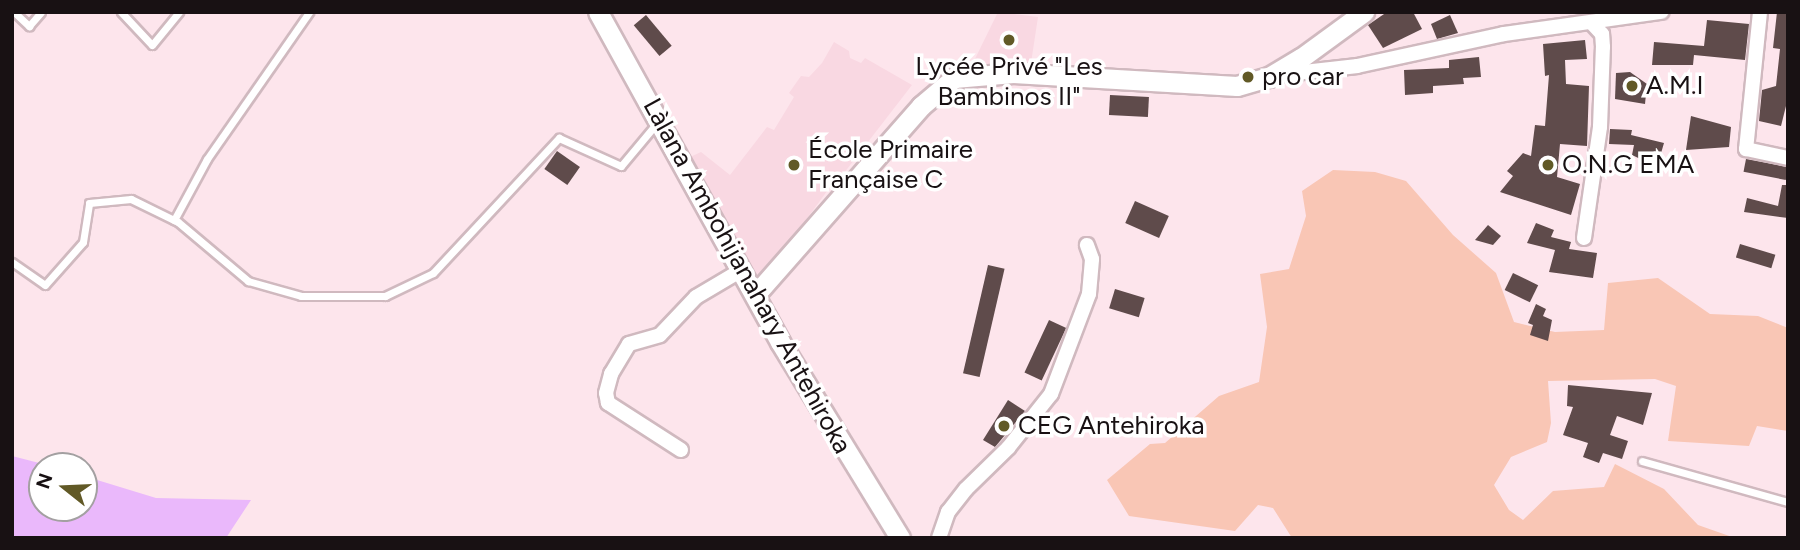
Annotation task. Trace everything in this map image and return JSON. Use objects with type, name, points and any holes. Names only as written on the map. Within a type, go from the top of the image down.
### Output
[{"type":"street","name":"Làlana Ambohijanahary Antehiroka","points":[[598,12],[828,425],[900,538]]},
{"type":"street","points":[[1269,76],[1364,12]]},
{"type":"street","points":[[755,295],[809,237],[921,106],[954,78],[1013,73],[1237,86],[1269,76],[1357,66],[1504,34],[1661,12]]},
{"type":"street","points":[[1760,12],[1746,149],[1788,158]]},
{"type":"street","points":[[1584,238],[1600,127],[1604,47],[1602,34],[1591,22]]},
{"type":"street","points":[[939,538],[948,512],[1051,394],[1089,294],[1092,260],[1087,245]]},
{"type":"street","points":[[681,450],[608,403],[606,393],[611,374],[629,344],[660,335],[696,297],[740,271]]},
{"type":"lane","points":[[14,12],[29,26],[41,12]]},
{"type":"lane","points":[[121,12],[152,45],[179,12]]},
{"type":"lane","points":[[174,220],[207,159],[309,12]]},
{"type":"lane","points":[[12,262],[45,285],[83,242],[89,203],[131,199],[174,220],[248,281],[301,296],[385,296],[433,273],[559,138],[621,166],[660,120]]},
{"type":"lane","points":[[1642,461],[1788,502]]},
{"type":"shaded area","name":"Lycée Privé \"Les Bambinos II\"","points":[[998,12],[1038,17],[1031,63],[1026,68],[976,68],[973,63]]},
{"type":"shaded area","name":"École Primaire Française C","points":[[834,42],[849,51],[850,58],[861,63],[865,58],[912,85],[844,173],[833,173],[827,179],[830,187],[771,268],[754,279],[688,158],[701,152],[730,175],[767,127],[774,130],[794,97],[789,93],[801,76],[809,77],[822,63]]},
{"type":"shaded area","points":[[1333,170],[1375,172],[1406,181],[1453,235],[1496,273],[1514,322],[1555,332],[1604,330],[1608,283],[1658,278],[1710,314],[1758,316],[1788,328],[1788,431],[1757,426],[1749,446],[1668,441],[1676,386],[1655,379],[1548,381],[1551,423],[1547,442],[1511,457],[1494,485],[1509,510],[1523,520],[1553,491],[1604,487],[1615,464],[1664,489],[1698,525],[1735,538],[1292,538],[1273,508],[1258,505],[1235,531],[1129,516],[1107,480],[1150,444],[1165,443],[1219,396],[1259,382],[1267,327],[1260,274],[1289,269],[1306,216],[1302,191]]},
{"type":"shaded area","points":[[12,456],[28,460],[28,522],[98,522],[98,480],[156,498],[251,500],[226,538],[12,538]]},
{"type":"building","points":[[1387,12],[1413,12],[1422,29],[1383,48],[1368,25]]},
{"type":"building","points":[[1777,12],[1788,12],[1788,98],[1781,126],[1759,121],[1762,90],[1776,86],[1780,49],[1773,48]]},
{"type":"building","points":[[646,15],[672,46],[659,56],[634,25]]},
{"type":"building","points":[[1450,15],[1458,33],[1437,39],[1431,24]]},
{"type":"building","points":[[1707,20],[1749,24],[1745,60],[1694,55],[1693,65],[1652,65],[1654,42],[1704,46]]},
{"type":"building","points":[[1585,40],[1587,59],[1565,60],[1566,84],[1589,86],[1587,146],[1560,144],[1557,177],[1580,184],[1571,215],[1500,192],[1513,176],[1507,171],[1523,153],[1531,156],[1535,125],[1545,126],[1549,75],[1545,76],[1543,44]]},
{"type":"building","points":[[1479,57],[1481,77],[1463,78],[1464,84],[1433,86],[1433,93],[1405,95],[1404,70],[1449,68],[1449,60]]},
{"type":"building","name":"A.M.I","points":[[1630,72],[1647,84],[1645,104],[1615,99],[1616,73]]},
{"type":"building","points":[[1110,95],[1149,97],[1148,117],[1109,115]]},
{"type":"building","points":[[1691,116],[1731,127],[1729,147],[1686,150]]},
{"type":"building","points":[[1610,129],[1632,130],[1631,135],[1664,143],[1657,167],[1632,155],[1634,145],[1609,144]]},
{"type":"building","points":[[557,151],[580,167],[567,185],[544,169]]},
{"type":"building","points":[[1746,159],[1788,167],[1786,180],[1744,172]]},
{"type":"building","points":[[1782,185],[1788,185],[1788,218],[1744,212],[1747,198],[1778,206]]},
{"type":"building","points":[[1135,201],[1169,216],[1159,238],[1125,223]]},
{"type":"building","points":[[1536,223],[1554,230],[1551,237],[1571,242],[1569,249],[1597,253],[1593,278],[1549,272],[1555,250],[1527,243]]},
{"type":"building","points":[[1488,225],[1501,236],[1493,245],[1475,240]]},
{"type":"building","points":[[1740,244],[1775,255],[1771,268],[1736,257]]},
{"type":"building","points":[[988,265],[1005,269],[980,377],[963,373]]},
{"type":"building","points":[[1513,273],[1538,285],[1530,302],[1505,290]]},
{"type":"building","points":[[1115,289],[1145,298],[1139,317],[1109,308]]},
{"type":"building","points":[[1536,304],[1546,309],[1543,316],[1552,320],[1548,341],[1530,335],[1533,325],[1528,323]]},
{"type":"building","points":[[1049,320],[1066,328],[1042,381],[1024,373]]},
{"type":"building","points":[[1568,385],[1652,393],[1643,425],[1617,416],[1610,435],[1628,441],[1622,459],[1603,453],[1599,463],[1583,457],[1588,443],[1563,435],[1573,407],[1567,406]]},
{"type":"building","name":"CEG Antehiroka","points":[[1008,400],[1025,411],[995,447],[983,440]]},
{"type":"place","name":"Lycée Privé \"Les Bambinos II\"","points":[[1009,40]]},
{"type":"place","name":"pro car","points":[[1248,77]]},
{"type":"place","name":"A.M.I","points":[[1632,86]]},
{"type":"place","name":"École Primaire Française C","points":[[794,165]]},
{"type":"place","name":"O.N.G EMA","points":[[1548,165]]},
{"type":"place","name":"CEG Antehiroka","points":[[1004,426]]}]
